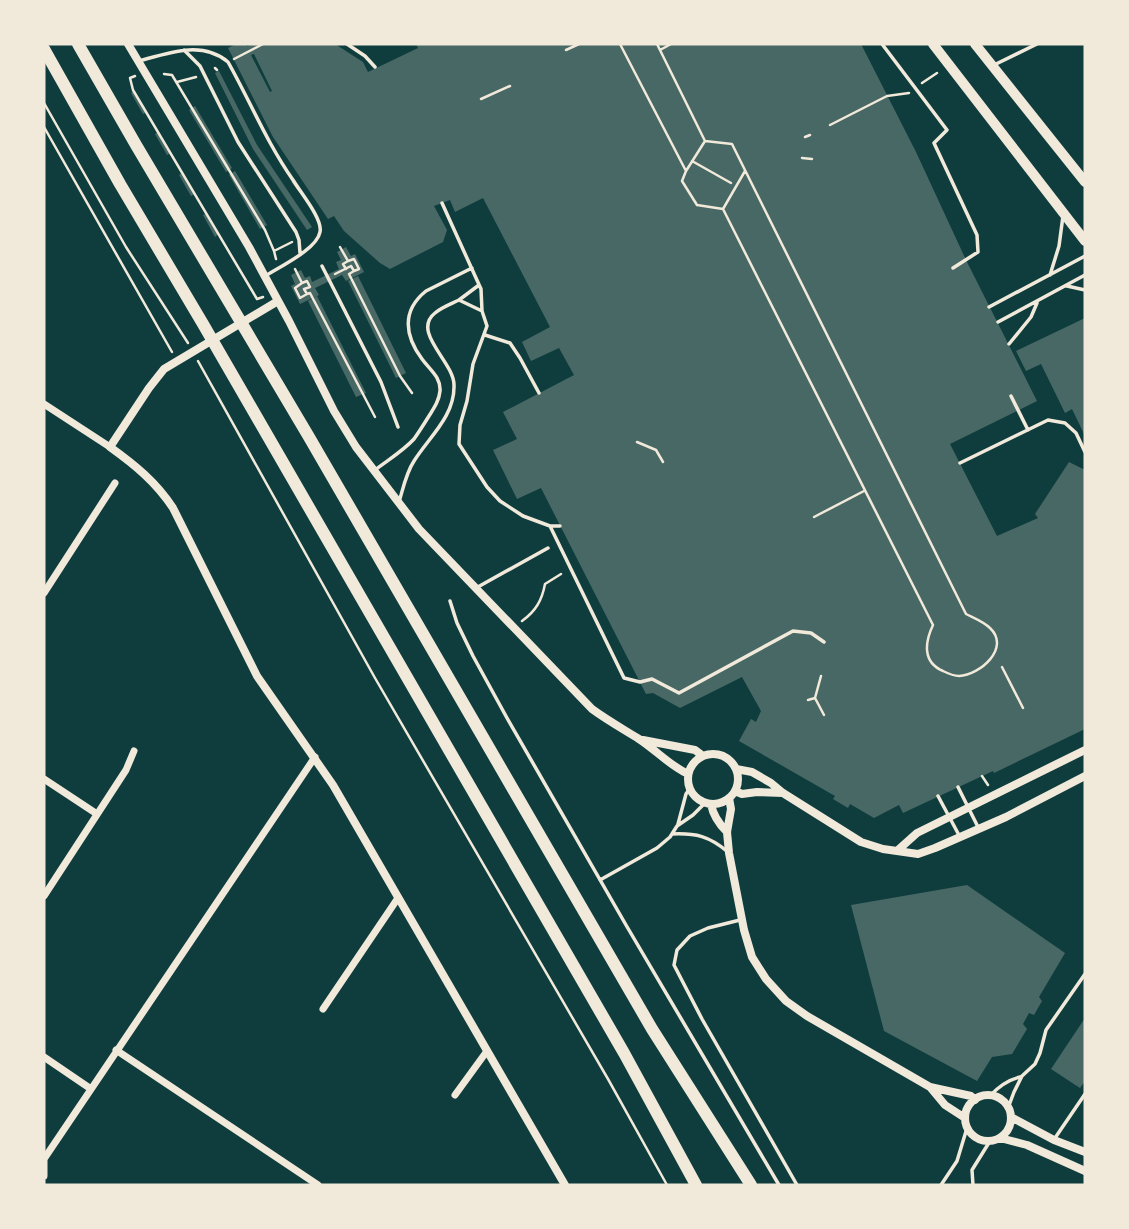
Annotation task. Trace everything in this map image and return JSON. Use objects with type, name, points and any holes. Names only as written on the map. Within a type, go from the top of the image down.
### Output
[{"type":"highway","points":[[78,44],[652,1029],[751,1185]]},
{"type":"highway","points":[[44,49],[610,1029],[696,1185]]},
{"type":"main road","points":[[933,44],[1085,241]]},
{"type":"main road","points":[[975,44],[1085,182]]},
{"type":"street","points":[[128,44],[265,276],[347,434],[398,504],[440,552],[592,709],[688,774]]},
{"type":"street","points":[[110,447],[164,369],[188,351],[278,302]]},
{"type":"street","points":[[44,404],[139,467],[162,491],[257,676],[333,785],[565,1185]]},
{"type":"street","points":[[44,593],[115,483]]},
{"type":"street","points":[[640,740],[695,750],[704,756]]},
{"type":"street","points":[[898,850],[917,833],[1085,750]]},
{"type":"street","points":[[44,896],[126,770],[134,751]]},
{"type":"street","points":[[783,793],[732,795],[718,804],[708,803],[693,795],[688,774],[696,760],[704,756],[719,755],[732,762],[736,769],[738,776],[732,795],[727,832],[742,919],[752,957],[766,979],[786,1001],[807,1016],[930,1087],[975,1100]]},
{"type":"street","points":[[50,1185],[44,1177],[44,1159],[315,757]]},
{"type":"street","points":[[736,769],[751,772],[771,783],[861,842],[873,847],[918,854],[1027,807],[1085,776]]},
{"type":"street","points":[[44,779],[97,814]]},
{"type":"street","points":[[708,803],[727,832]]},
{"type":"street","points":[[323,1009],[398,898]]},
{"type":"street","points":[[116,1050],[318,1185]]},
{"type":"street","points":[[455,1095],[488,1051]]},
{"type":"street","points":[[44,1057],[91,1089]]},
{"type":"street","points":[[930,1087],[945,1105],[965,1118]]},
{"type":"street","points":[[1085,1152],[1054,1140],[1009,1113],[997,1097],[975,1100],[965,1118],[967,1128],[976,1138],[990,1141],[1000,1138],[1027,1145],[1085,1171]]},
{"type":"street","points":[[1000,1138],[1008,1129],[1009,1113]]},
{"type":"lane","points":[[346,44],[365,56],[375,67]]},
{"type":"lane","points":[[883,44],[947,130],[934,143],[977,235],[978,252],[953,268]]},
{"type":"lane","points":[[992,66],[1037,44]]},
{"type":"lane","points":[[139,61],[184,50],[200,50],[212,52],[228,62],[276,155],[321,226],[312,246],[265,276]]},
{"type":"lane","points":[[184,50],[200,66],[238,142],[296,232],[300,253]]},
{"type":"lane","points":[[442,203],[481,289],[482,311],[487,320],[485,335],[473,364],[458,444],[487,487],[500,501],[533,520],[550,526],[560,526]]},
{"type":"lane","points":[[1050,275],[1059,246],[1063,213]]},
{"type":"lane","points":[[989,307],[1085,256]]},
{"type":"lane","points":[[322,266],[381,382],[398,427]]},
{"type":"lane","points":[[374,471],[414,439],[438,400],[440,384],[437,376],[421,358],[410,335],[410,312],[426,291],[472,268]]},
{"type":"lane","points":[[998,322],[1085,275]]},
{"type":"lane","points":[[398,504],[414,461],[438,430],[454,396],[453,375],[430,339],[427,325],[429,318],[479,285]]},
{"type":"lane","points":[[1067,286],[1085,290]]},
{"type":"lane","points":[[459,300],[482,311]]},
{"type":"lane","points":[[1009,344],[1031,317],[1038,301]]},
{"type":"lane","points":[[485,335],[510,344],[539,393]]},
{"type":"lane","points":[[1011,396],[1028,430]]},
{"type":"lane","points":[[960,463],[1048,420],[1065,423],[1076,433],[1085,452]]},
{"type":"lane","points":[[550,526],[624,678],[640,682],[652,679],[679,693],[793,631],[811,633],[824,642]]},
{"type":"lane","points":[[476,588],[548,548]]},
{"type":"lane","points":[[450,601],[457,623],[479,666],[600,880],[779,1185]]},
{"type":"lane","points":[[958,787],[979,829]]},
{"type":"lane","points":[[600,880],[665,842],[677,826],[690,788]]},
{"type":"lane","points":[[939,796],[960,837]]},
{"type":"lane","points":[[677,826],[708,803]]},
{"type":"lane","points":[[672,834],[694,834],[707,838],[729,853]]},
{"type":"lane","points":[[742,919],[690,936],[677,950],[674,965],[687,993],[797,1185]]},
{"type":"lane","points":[[1009,1113],[1014,1092],[1022,1076],[1035,1063],[1046,1030],[1085,974]]},
{"type":"lane","points":[[990,1096],[997,1088],[1022,1076]]},
{"type":"lane","points":[[1054,1140],[1085,1094]]},
{"type":"lane","points":[[941,1185],[957,1161],[967,1128]]},
{"type":"lane","points":[[973,1185],[971,1178],[975,1164],[990,1141]]},
{"type":"path","points":[[234,59],[263,44]]},
{"type":"path","points":[[566,50],[579,44]]},
{"type":"path","points":[[620,44],[685,171]]},
{"type":"path","points":[[657,44],[705,141]]},
{"type":"path","points":[[660,50],[671,44]]},
{"type":"path","points":[[919,85],[937,73]]},
{"type":"path","points":[[164,74],[172,75],[177,82],[265,230],[276,259]]},
{"type":"path","points":[[135,76],[130,78],[133,90],[257,299],[262,297]]},
{"type":"path","points":[[177,82],[197,77]]},
{"type":"path","points":[[481,99],[510,86]]},
{"type":"path","points":[[830,125],[887,96],[909,93]]},
{"type":"path","points":[[44,103],[188,351]]},
{"type":"path","points":[[44,127],[172,352]]},
{"type":"path","points":[[805,137],[810,135]]},
{"type":"path","points":[[705,141],[685,171],[682,181],[697,205],[723,209]]},
{"type":"path","points":[[705,141],[732,144],[966,614],[989,627],[996,637],[997,647],[994,654],[976,671],[959,676],[946,673],[935,667],[928,657],[926,649],[933,625],[723,209]]},
{"type":"path","points":[[802,158],[812,159]]},
{"type":"path","points":[[692,161],[731,183]]},
{"type":"path","points":[[723,209],[745,171]]},
{"type":"path","points":[[274,251],[292,242]]},
{"type":"path","points":[[341,247],[348,261]]},
{"type":"path","points":[[346,269],[343,264],[354,259],[359,269],[349,274],[400,376],[412,393]]},
{"type":"path","points":[[351,266],[354,271]]},
{"type":"path","points":[[295,269],[302,284]]},
{"type":"path","points":[[307,295],[304,289],[310,286],[307,281],[295,288],[300,298],[307,295],[310,293],[375,417]]},
{"type":"path","points":[[196,357],[362,655],[667,1185]]},
{"type":"path","points":[[637,442],[656,450],[663,462]]},
{"type":"path","points":[[814,517],[865,490]]},
{"type":"path","points":[[513,626],[532,614],[542,598],[545,584],[561,574]]},
{"type":"path","points":[[1002,667],[1023,708]]},
{"type":"path","points":[[821,676],[815,698],[824,716]]},
{"type":"path","points":[[808,700],[815,698]]},
{"type":"path","points":[[982,776],[988,785]]},
{"type":"building","points":[[236,44],[335,44],[363,62],[368,72],[418,48],[416,44],[861,44],[1037,401],[950,444],[997,536],[1038,518],[1035,514],[1069,462],[1085,470],[1085,729],[903,813],[899,805],[874,818],[850,804],[848,808],[833,799],[835,796],[739,741],[751,719],[756,722],[761,711],[742,677],[680,708],[653,693],[646,694],[541,488],[517,499],[493,450],[517,439],[503,412],[574,375],[559,348],[531,361],[522,342],[550,327],[483,198],[455,212],[450,200],[434,206],[447,230],[443,242],[390,269],[344,231],[334,216],[328,219],[273,137],[228,48]],"holes":[[[254,54],[272,91],[270,92],[251,55]]]},
{"type":"building","points":[[219,71],[257,145],[312,227],[307,230],[253,149],[215,73]]},
{"type":"building","points":[[134,91],[147,112],[143,114],[131,93]]},
{"type":"building","points":[[195,106],[232,168],[226,172],[189,110]]},
{"type":"building","points":[[158,132],[171,153],[167,155],[155,134]]},
{"type":"building","points":[[235,171],[267,225],[260,229],[229,175]]},
{"type":"building","points":[[182,173],[195,194],[191,196],[179,175]]},
{"type":"building","points":[[207,213],[218,234],[215,237],[203,215]]},
{"type":"building","points":[[346,247],[351,256],[355,254],[364,272],[346,281],[342,275],[315,288],[319,295],[300,304],[291,286],[295,284],[291,275],[301,270],[305,278],[310,276],[312,282],[339,269],[336,262],[341,260],[337,252]]},
{"type":"building","points":[[358,276],[406,373],[396,378],[348,281]]},
{"type":"building","points":[[317,296],[366,393],[356,397],[308,301]]},
{"type":"building","points":[[1085,318],[1085,436],[1072,409],[1065,413],[1041,364],[1026,371],[1016,351]]},
{"type":"building","points":[[967,885],[1065,953],[1039,997],[1042,1001],[1034,1015],[1029,1013],[1023,1024],[1027,1029],[1012,1054],[992,1057],[977,1081],[884,1031],[851,905]]},
{"type":"building","points":[[1085,1018],[1085,1081],[1080,1088],[1051,1069]]}]
